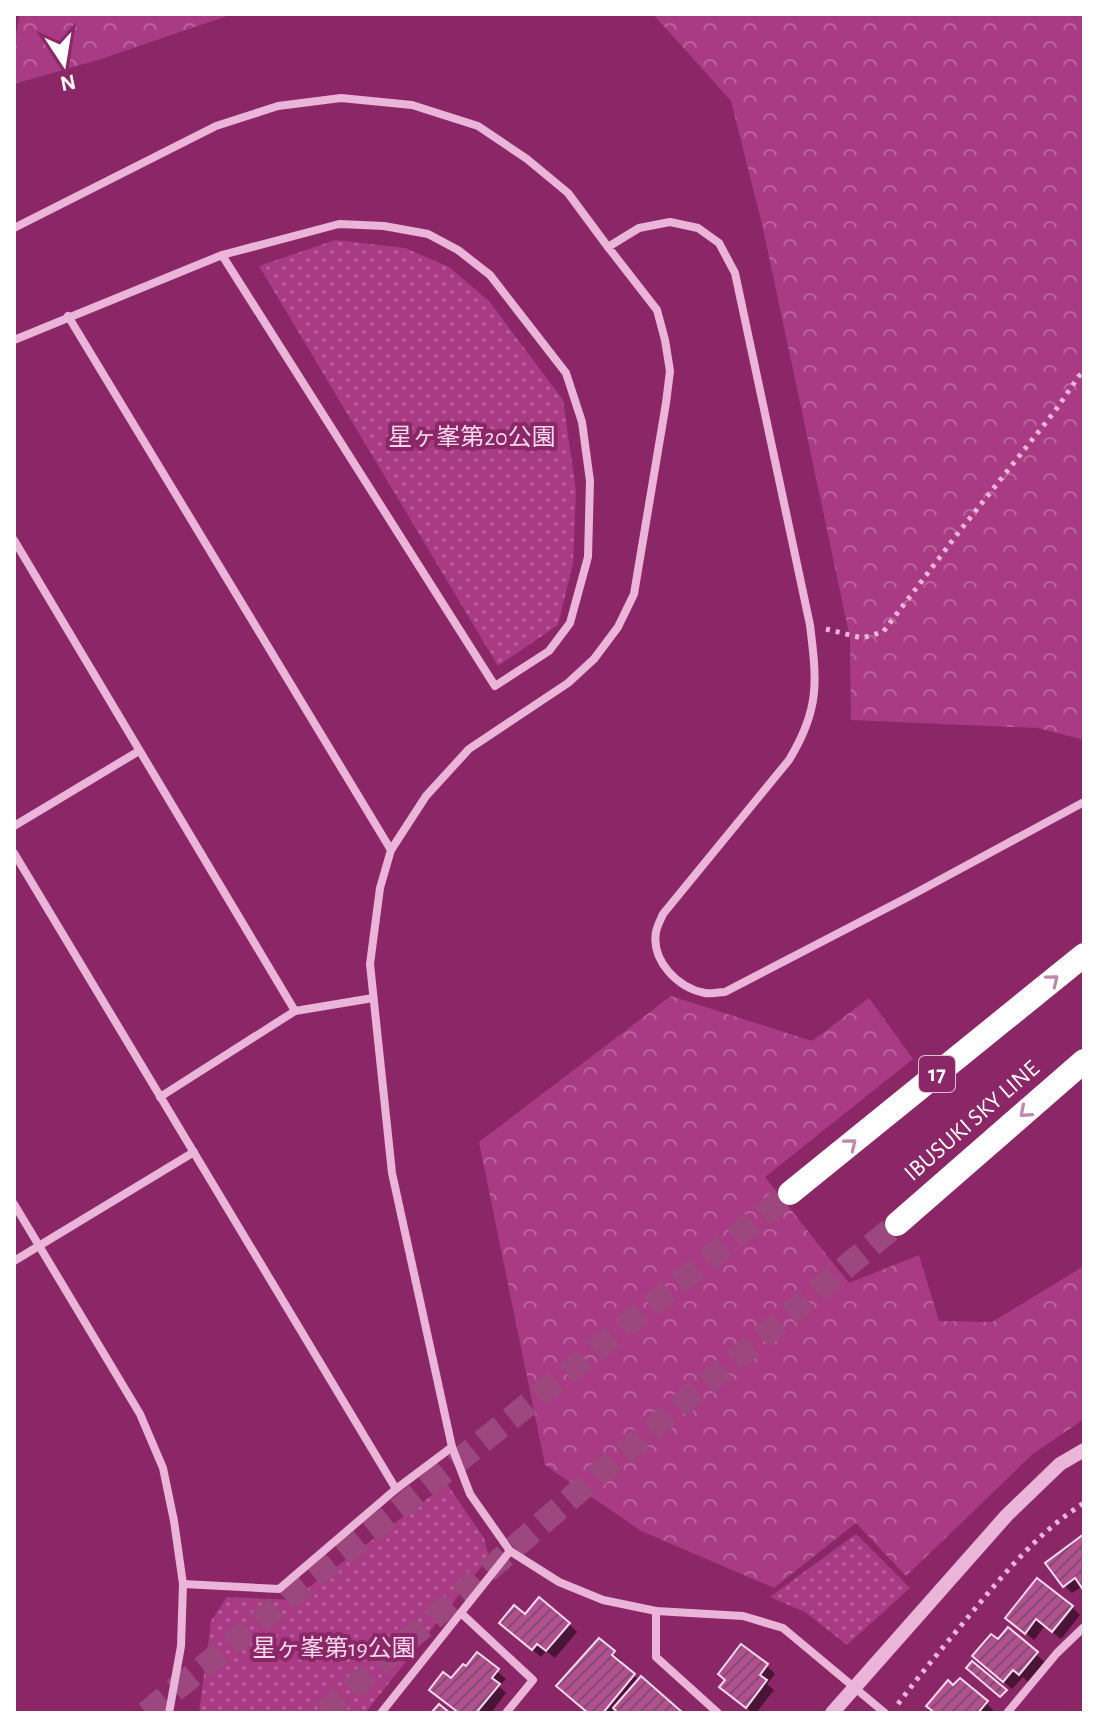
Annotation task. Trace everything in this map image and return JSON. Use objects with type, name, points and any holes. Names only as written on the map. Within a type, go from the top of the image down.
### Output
[{"type":"highway","name":"17","points":[[790,1193],[1084,955]]},
{"type":"highway","name":"IBUSUKI SKY LINE","points":[[897,1224],[1084,1061]]},
{"type":"street","points":[[14,228],[216,126],[278,106],[341,98],[412,105],[478,126],[527,159],[568,193],[657,310],[670,371],[634,594],[618,627],[594,659],[568,683],[469,749],[426,796],[391,850],[380,888],[370,964],[392,1173],[452,1447],[470,1494],[510,1551],[559,1582],[603,1600],[656,1611],[743,1616],[783,1628],[887,1713]]},
{"type":"street","points":[[608,247],[639,228],[670,222],[698,228],[719,243],[735,273],[810,625],[815,668],[814,702],[803,736],[789,760],[663,914],[656,933],[657,953],[667,971],[683,985],[706,994],[725,992],[1084,802]]},
{"type":"street","points":[[14,340],[222,255],[339,224],[384,226],[428,234],[458,250],[490,275],[566,373],[582,422],[590,481],[588,557],[570,623],[549,651],[495,686],[222,255]]},
{"type":"street","points":[[68,316],[391,850]]},
{"type":"street","points":[[14,540],[295,1011]]},
{"type":"street","points":[[14,826],[139,751]]},
{"type":"street","points":[[14,853],[396,1489]]},
{"type":"street","points":[[160,1097],[295,1011],[373,998]]},
{"type":"street","points":[[14,1261],[194,1152]]},
{"type":"street","points":[[14,1204],[140,1414],[163,1468],[183,1584],[181,1646],[169,1713]]},
{"type":"street","points":[[183,1584],[279,1589],[396,1489],[452,1447]]},
{"type":"street","points":[[832,1713],[1007,1515],[1060,1464],[1084,1450]]},
{"type":"street","points":[[381,1713],[510,1551]]},
{"type":"street","points":[[656,1611],[656,1657],[718,1713]]},
{"type":"street","points":[[461,1613],[533,1680],[506,1713]]},
{"type":"street","points":[[1007,1713],[1057,1653],[1084,1627]]},
{"type":"path","points":[[810,625],[862,638],[883,632],[1084,372]]},
{"type":"path","points":[[887,1713],[1015,1561],[1069,1512],[1084,1503]]},
{"type":"green space","points":[[20,14],[233,14],[101,59],[14,84],[14,36]]},
{"type":"green space","points":[[653,14],[1084,14],[1084,740],[1038,728],[851,720],[850,638],[762,224],[731,101]]},
{"type":"green space","name":"星ヶ峯第20公園","points":[[335,240],[405,248],[449,267],[489,301],[563,400],[576,491],[573,563],[558,625],[498,666],[259,266]]},
{"type":"green space","points":[[671,996],[812,1041],[869,998],[913,1059],[765,1177],[849,1283],[919,1255],[939,1321],[992,1322],[1084,1266],[1084,1419],[1034,1453],[906,1576],[856,1523],[774,1588],[641,1531],[545,1465],[479,1142]]},
{"type":"green space","name":"星ヶ峯第19公園","points":[[447,1484],[484,1538],[489,1557],[365,1713],[199,1713],[211,1621],[227,1597],[292,1600]]},
{"type":"green space","points":[[856,1534],[910,1588],[847,1645],[805,1612],[770,1597]]},
{"type":"building","points":[[1084,1534],[1084,1591],[1075,1578],[1063,1587],[1045,1563]]},
{"type":"building","points":[[1037,1578],[1073,1606],[1052,1632],[1036,1619],[1025,1634],[1005,1618]]},
{"type":"building","points":[[539,1597],[570,1623],[546,1651],[537,1644],[532,1650],[499,1623],[514,1605],[525,1614]]},
{"type":"building","points":[[1008,1627],[1038,1652],[1019,1675],[1013,1670],[1003,1682],[972,1656],[991,1634],[998,1639]]},
{"type":"building","points":[[599,1638],[615,1651],[612,1655],[635,1674],[603,1713],[588,1713],[556,1686]]},
{"type":"building","points":[[741,1644],[768,1664],[760,1675],[767,1680],[746,1708],[719,1687],[725,1680],[718,1674]]},
{"type":"building","points":[[477,1652],[499,1669],[492,1678],[500,1684],[476,1713],[459,1713],[429,1690],[443,1672],[451,1678]]},
{"type":"building","points":[[972,1661],[1007,1690],[1000,1697],[966,1668]]},
{"type":"building","points":[[641,1676],[683,1713],[618,1713],[613,1708]]},
{"type":"building","points":[[960,1678],[988,1701],[978,1713],[935,1713],[926,1706],[948,1680],[953,1685]]},
{"type":"building","points":[[439,1704],[450,1713],[431,1713]]},
{"type":"tunnel","points":[[146,1713],[790,1193]]},
{"type":"tunnel","points":[[324,1713],[602,1471],[897,1224]]}]
